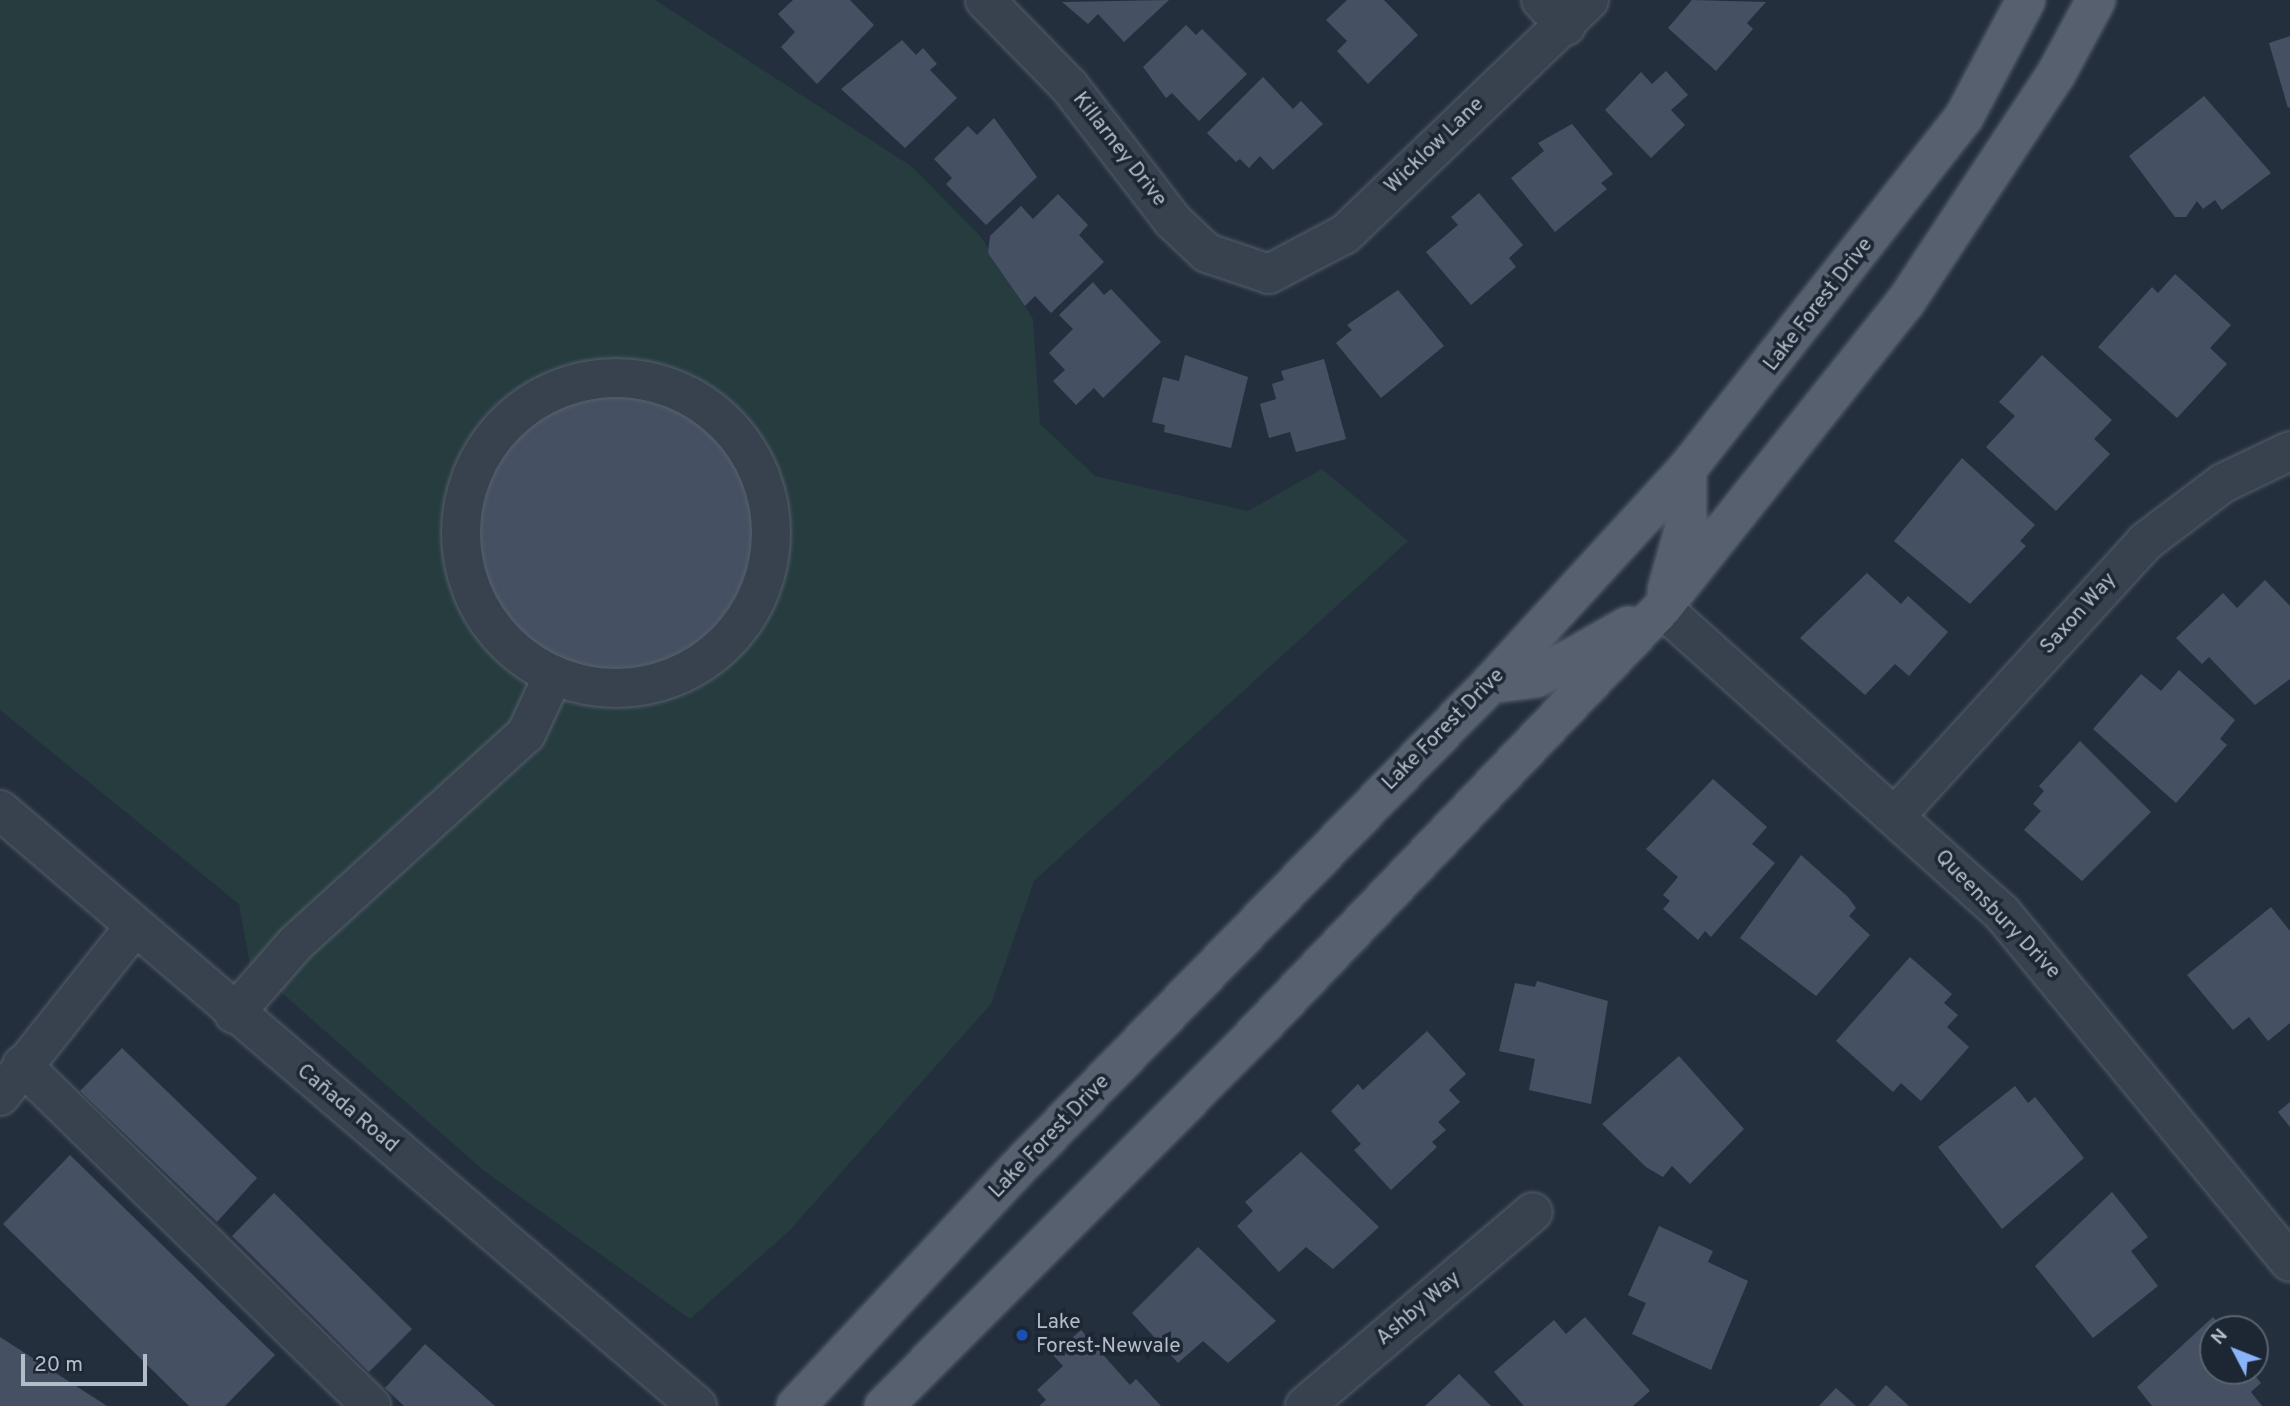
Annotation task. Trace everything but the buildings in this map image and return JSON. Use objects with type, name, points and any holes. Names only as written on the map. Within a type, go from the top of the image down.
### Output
[{"type":"main road","name":"Lake Forest Drive","points":[[796,1406],[1018,1168],[1490,684],[1688,469],[1964,117],[2026,0]]},
{"type":"main road","points":[[884,1406],[1250,1039],[1662,608],[1905,303],[2056,74],[2096,0]]},
{"type":"main road","points":[[1490,684],[1536,678],[1662,608],[1687,519],[1688,469]]},
{"type":"street","name":"Killarney Drive","points":[[985,0],[1069,86],[1173,221],[1207,253],[1269,274]]},
{"type":"street","name":"Wicklow Lane","points":[[1269,274],[1345,234],[1565,9]]},
{"type":"street","points":[[591,378],[636,378],[679,389],[716,412],[746,446],[760,476],[772,529],[767,573],[741,623],[720,648],[683,673],[641,686],[596,688],[554,676],[515,653],[486,620],[467,580],[460,536],[470,482],[483,451],[512,416],[549,392],[591,378]]},
{"type":"street","name":"Saxon Way","points":[[1898,814],[2145,542],[2223,483],[2290,451]]},
{"type":"street","name":"Queensbury Drive","points":[[1662,608],[1898,814],[2002,913],[2068,989],[2290,1262]]},
{"type":"street","points":[[234,1014],[296,943],[526,734],[554,676]]},
{"type":"street","name":"Cañada Road","points":[[0,810],[133,929],[697,1406]]},
{"type":"street","points":[[0,1096],[22,1065],[133,929]]},
{"type":"street","points":[[22,1065],[371,1406]]},
{"type":"street","name":"Ashby Way","points":[[1305,1406],[1533,1212]]},
{"type":"green space","points":[[0,0],[655,0],[911,166],[981,237],[1033,319],[1040,424],[1095,476],[1248,511],[1322,469],[1408,541],[1034,881],[991,1004],[789,1231],[690,1319],[482,1169],[250,965],[239,904],[0,710]]},
{"type":"place","name":"Lake Forest-Newvale","points":[[1022,1335]]}]
